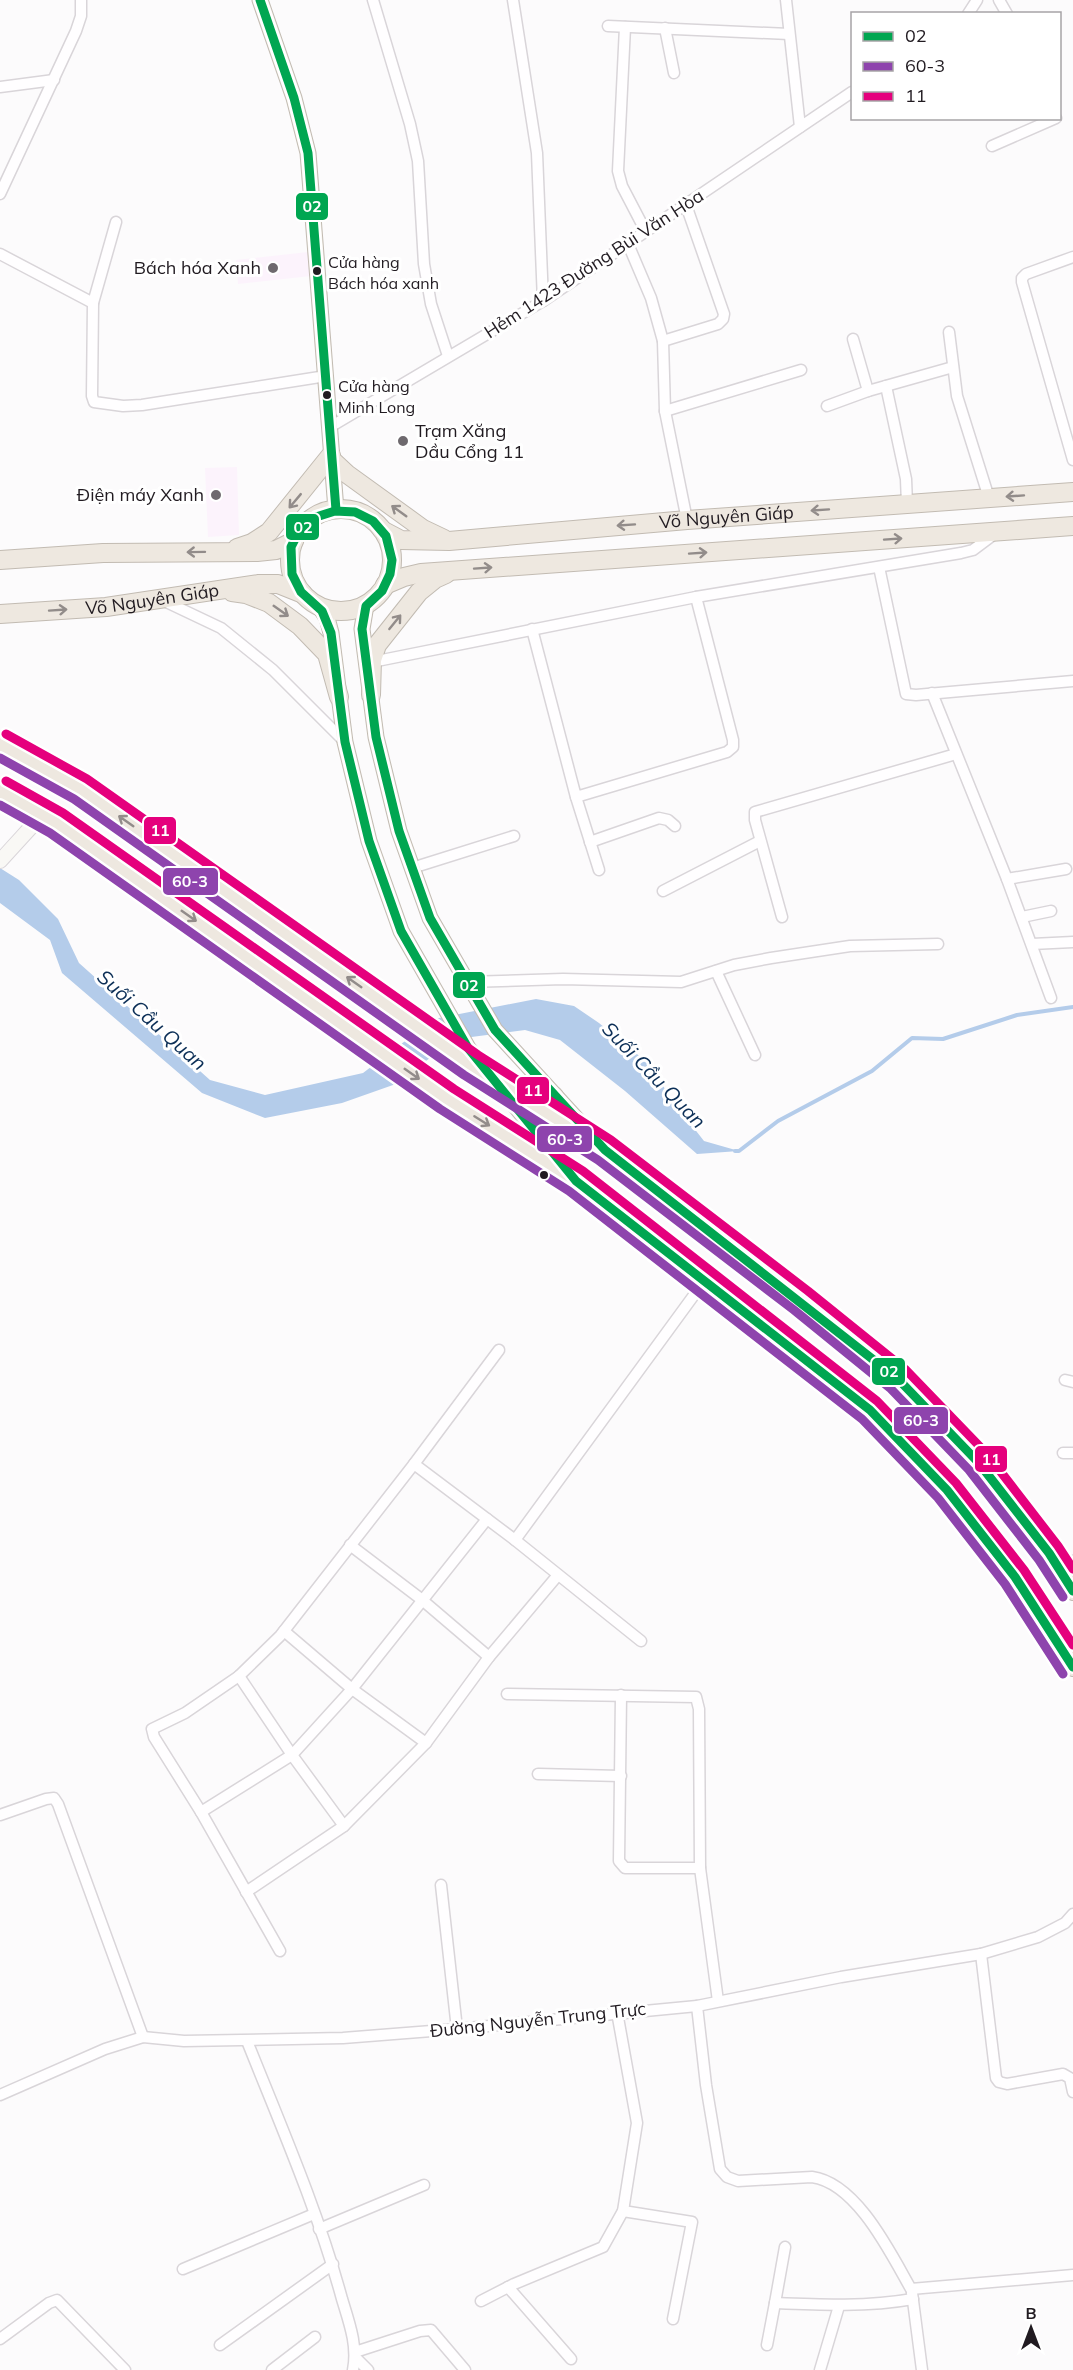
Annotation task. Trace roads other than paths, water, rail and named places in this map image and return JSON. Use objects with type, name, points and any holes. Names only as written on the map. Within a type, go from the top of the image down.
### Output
[{"type":"highway","points":[[228,551],[252,543],[269,532],[332,457],[346,474],[423,529],[449,541]]},
{"type":"highway","name":"Võ Nguyên Giáp","points":[[382,530],[401,540],[449,541],[687,520],[1073,492]]},
{"type":"highway","points":[[336,510],[353,511],[369,518],[382,530],[390,545],[392,562],[388,579],[380,594],[366,604],[350,610],[334,611],[319,606],[303,594],[295,584],[290,568],[290,552],[305,524],[319,514],[336,510]]},
{"type":"highway","name":"Võ Nguyên Giáp","points":[[385,585],[421,573],[1073,526]]},
{"type":"highway","points":[[0,560],[103,554],[276,550],[294,541]]},
{"type":"highway","points":[[371,694],[372,662],[377,645],[419,591],[435,579],[454,571]]},
{"type":"highway","name":"Võ Nguyên Giáp","points":[[0,614],[106,607],[259,584],[279,584],[303,594]]},
{"type":"highway","points":[[206,592],[246,594],[269,603],[285,614],[327,654],[339,697]]},
{"type":"highway","points":[[0,744],[80,789],[402,1016],[470,1057],[494,1079],[548,1103],[898,1379],[978,1462],[1051,1557],[1073,1591]]},
{"type":"highway","points":[[0,791],[42,815],[447,1099],[576,1181],[870,1410],[947,1490],[1015,1577],[1073,1667]]},
{"type":"highway","points":[[517,1143],[548,1103]]},
{"type":"main road","points":[[260,0],[294,98],[308,153],[336,510]]},
{"type":"main road","points":[[366,604],[362,628],[376,737],[399,831],[430,918],[495,1030],[548,1103]]},
{"type":"main road","points":[[319,606],[327,618],[331,633],[345,742],[369,841],[401,931],[470,1057]]},
{"type":"main road","points":[[494,1079],[576,1181]]},
{"type":"street","points":[[0,194],[76,31],[81,16],[81,0]]},
{"type":"street","points":[[373,0],[418,161],[424,264],[431,304],[448,356]]},
{"type":"street","points":[[513,0],[537,153],[543,301]]},
{"type":"street","points":[[786,0],[800,127]]},
{"type":"street","points":[[608,26],[789,34]]},
{"type":"street","points":[[625,27],[618,171],[626,195],[646,232]]},
{"type":"street","points":[[665,28],[674,72]]},
{"type":"street","points":[[0,87],[54,80]]},
{"type":"street","name":"Hẻm 1423 Đường Bùi Văn Hòa","points":[[330,427],[543,301],[851,93]]},
{"type":"street","points":[[992,146],[1051,120]]},
{"type":"street","points":[[663,341],[718,324],[724,314],[686,205]]},
{"type":"street","points":[[116,222],[93,303],[92,396],[94,402],[123,406],[142,405],[326,376]]},
{"type":"street","points":[[628,244],[651,298],[663,341],[666,411],[687,520]]},
{"type":"street","points":[[0,254],[93,303]]},
{"type":"street","points":[[1073,257],[1026,274],[1022,278],[1073,460]]},
{"type":"street","points":[[949,332],[957,396],[988,498]]},
{"type":"street","points":[[853,339],[868,392]]},
{"type":"street","points":[[827,406],[952,367]]},
{"type":"street","points":[[666,411],[801,370]]},
{"type":"street","points":[[886,386],[906,479],[907,504]]},
{"type":"street","points":[[372,662],[696,597],[973,550],[999,531]]},
{"type":"street","points":[[879,567],[906,694],[1073,681]]},
{"type":"street","points":[[576,797],[727,752],[733,747],[716,668],[696,597]]},
{"type":"street","points":[[159,599],[229,634],[273,670],[345,742]]},
{"type":"street","points":[[532,629],[576,797],[599,870]]},
{"type":"street","points":[[932,693],[1022,917],[1051,998]]},
{"type":"street","points":[[782,917],[760,841],[755,812],[956,754]]},
{"type":"street","points":[[5,857],[42,815]]},
{"type":"street","points":[[590,842],[659,818],[668,820],[675,826]]},
{"type":"street","points":[[412,868],[514,836]]},
{"type":"street","points":[[663,891],[760,841]]},
{"type":"street","points":[[1007,879],[1066,869]]},
{"type":"street","points":[[1022,917],[1051,911]]},
{"type":"street","points":[[1032,944],[1073,942]]},
{"type":"street","points":[[470,987],[563,979],[676,983],[771,958],[850,946],[938,944]]},
{"type":"street","points":[[716,971],[755,1055]]},
{"type":"street","points":[[515,1540],[705,1280]]},
{"type":"street","points":[[279,1951],[201,1812],[154,1737],[152,1729],[185,1713],[239,1676],[284,1631],[500,1350]]},
{"type":"street","points":[[414,1464],[515,1540],[641,1641]]},
{"type":"street","points":[[201,1812],[292,1755],[352,1689],[421,1599],[487,1519]]},
{"type":"street","points":[[350,1545],[421,1599],[489,1657]]},
{"type":"street","points":[[1051,1557],[1073,1561]]},
{"type":"street","points":[[246,1892],[344,1826],[426,1743],[489,1657],[558,1575]]},
{"type":"street","points":[[284,1631],[352,1689],[426,1743]]},
{"type":"street","points":[[239,1676],[292,1755],[344,1826]]},
{"type":"street","points":[[507,1694],[696,1697],[699,1709],[700,1868],[718,2001]]},
{"type":"street","points":[[621,1695],[620,1861],[625,1868],[700,1868]]},
{"type":"street","points":[[538,1774],[621,1776]]},
{"type":"street","points":[[0,1815],[46,1799],[54,1798],[58,1804],[143,2037]]},
{"type":"street","points":[[441,1885],[457,2029]]},
{"type":"street","name":"Đường Nguyễn Trung Trực","points":[[0,2095],[105,2049],[143,2037],[184,2041],[343,2038],[697,2006],[841,1977],[981,1954],[1038,1938],[1065,1923],[1073,1914]]},
{"type":"street","points":[[981,1954],[996,2078],[999,2082],[1007,2084],[1063,2074],[1070,2078],[1073,2092]]},
{"type":"street","points":[[697,2006],[706,2085],[720,2169],[727,2177],[738,2181],[813,2177],[829,2182],[851,2200],[879,2233],[912,2294],[922,2370]]},
{"type":"street","points":[[481,2301],[508,2287],[603,2247],[623,2211],[637,2123],[617,2012]]},
{"type":"street","points":[[247,2041],[333,2264],[355,2355],[353,2370]]},
{"type":"street","points":[[319,2229],[424,2185]]},
{"type":"street","points":[[623,2211],[692,2222],[673,2319]]},
{"type":"street","points":[[183,2269],[314,2214]]},
{"type":"street","points":[[767,2345],[785,2247]]},
{"type":"street","points":[[220,2345],[333,2264]]},
{"type":"street","points":[[776,2303],[839,2306],[885,2304],[912,2294],[1073,2275]]},
{"type":"street","points":[[508,2287],[571,2359]]},
{"type":"street","points":[[0,2339],[49,2303],[57,2300],[125,2370]]},
{"type":"street","points":[[820,2370],[839,2306]]},
{"type":"street","points":[[355,2355],[420,2331],[431,2330],[465,2370]]},
{"type":"street","points":[[272,2370],[315,2337]]},
{"type":"street","points":[[355,2355],[368,2370]]},
{"type":"water","name":"Suối Cầu Quan","points":[[0,868],[19,880],[58,919],[79,963],[210,1080],[265,1095],[363,1073],[434,1019],[536,999],[574,1006],[599,1023],[654,1068],[668,1095],[704,1141],[739,1151],[697,1154],[625,1091],[560,1040],[525,1030],[456,1039],[393,1085],[342,1103],[265,1118],[202,1093],[62,973],[50,940],[0,903]]},
{"type":"waterway","name":"Suối Cầu Quan","points":[[735,1151],[739,1151],[778,1121],[872,1071],[912,1038],[943,1039],[1017,1015],[1073,1007]]},
{"type":"place","name":"Bách hóa Xanh","points":[[273,268]]},
{"type":"place","name":"Cửa hàng Bách hóa xanh","points":[[317,271]]},
{"type":"place","name":"Cửa hàng Minh Long","points":[[327,395]]},
{"type":"place","name":"Trạm Xăng Dầu Cổng 11","points":[[403,441]]},
{"type":"place","name":"Điện máy Xanh","points":[[216,495]]}]
